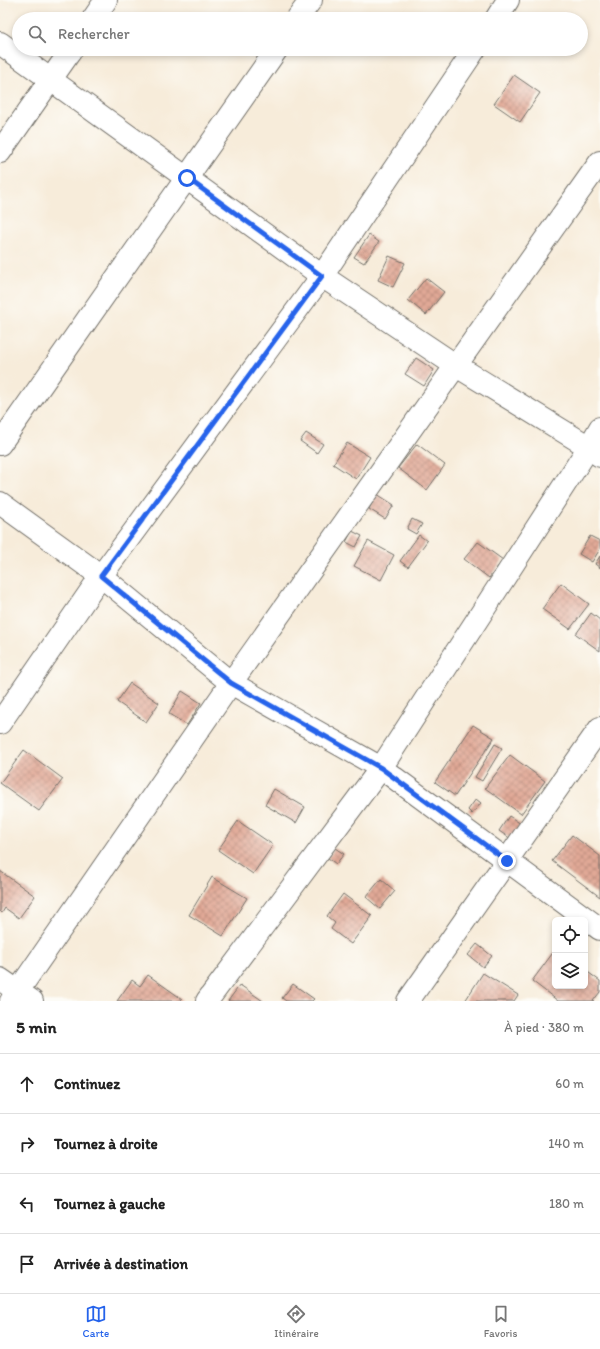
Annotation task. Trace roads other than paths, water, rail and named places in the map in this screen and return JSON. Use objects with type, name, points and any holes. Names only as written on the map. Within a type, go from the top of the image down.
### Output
[{"type":"street","points":[[98,12],[106,0]]},
{"type":"street","points":[[303,12],[311,0]]},
{"type":"street","points":[[500,12],[508,0]]},
{"type":"street","points":[[0,43],[12,52]]},
{"type":"street","points":[[18,56],[322,276],[455,365],[594,451]]},
{"type":"street","points":[[0,152],[67,56]]},
{"type":"street","points":[[0,444],[272,56]]},
{"type":"street","points":[[0,723],[101,576],[322,276],[470,56]]},
{"type":"street","points":[[0,979],[20,998],[231,683],[600,162]]},
{"type":"street","points":[[207,1001],[381,768],[594,451],[600,428]]},
{"type":"street","points":[[0,503],[101,576],[231,683],[381,768],[600,929]]},
{"type":"street","points":[[408,1001],[600,728]]}]
